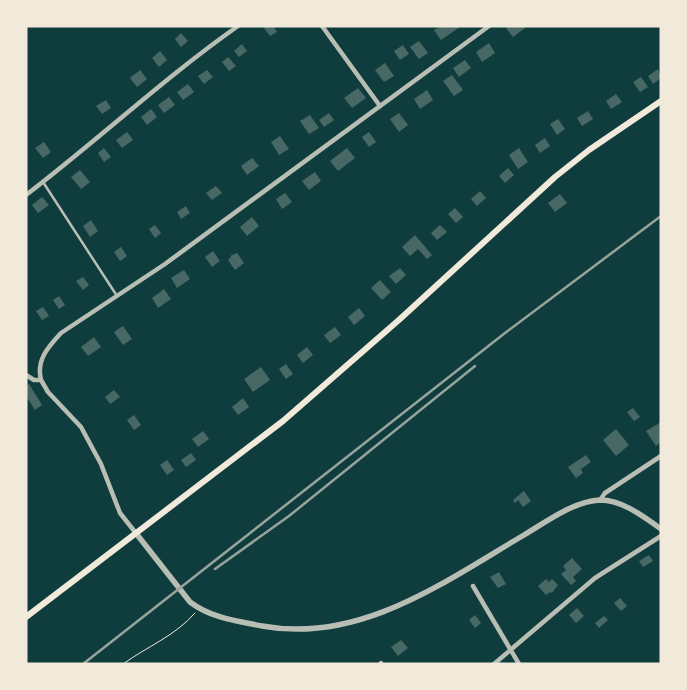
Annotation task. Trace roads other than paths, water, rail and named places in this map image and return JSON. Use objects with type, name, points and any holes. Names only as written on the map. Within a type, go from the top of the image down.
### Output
[{"type":"main road","points":[[26,617],[283,421],[400,319],[555,177],[589,150],[661,101]]},
{"type":"street","points":[[26,195],[183,66],[238,26]]},
{"type":"street","points":[[322,26],[380,106]]},
{"type":"street","points":[[489,26],[261,195],[117,297],[61,333],[49,346],[40,361],[40,380],[48,392],[81,427],[101,464],[120,513],[186,598],[198,609],[234,621],[276,628],[312,629],[356,622],[393,608],[434,588],[589,501],[600,500],[618,503],[661,528]]},
{"type":"street","points":[[26,375],[34,380],[40,380]]},
{"type":"street","points":[[600,500],[605,493],[661,456]]},
{"type":"street","points":[[494,664],[595,578],[661,536]]},
{"type":"street","points":[[473,586],[519,664]]},
{"type":"lane","points":[[43,182],[117,297]]},
{"type":"railway","points":[[83,664],[505,333],[661,216]]},
{"type":"railway","points":[[215,569],[289,516],[475,366]]}]
